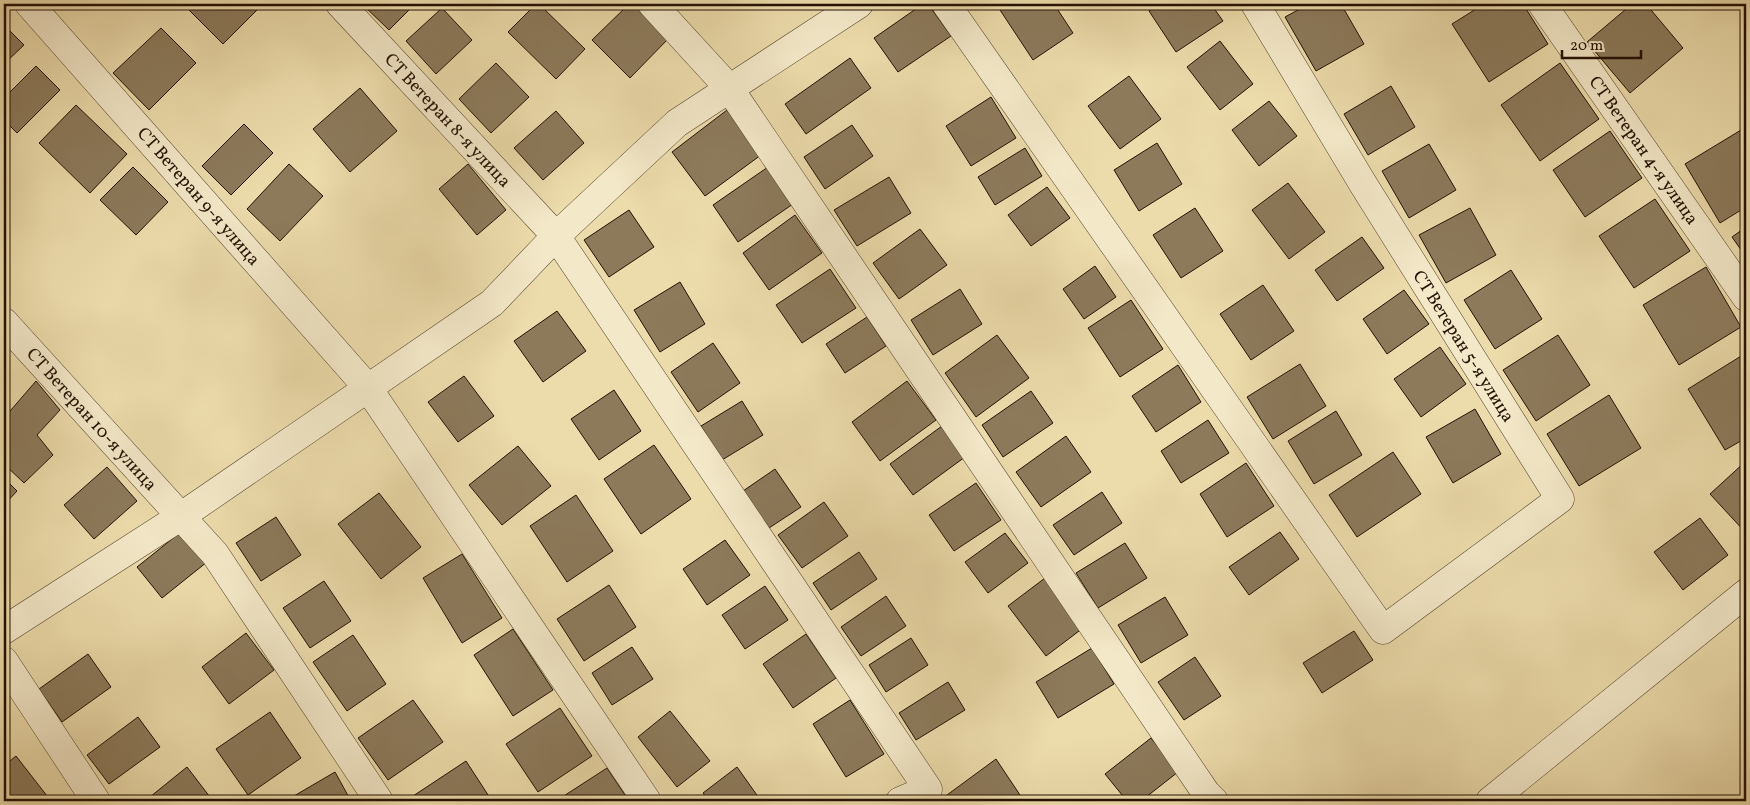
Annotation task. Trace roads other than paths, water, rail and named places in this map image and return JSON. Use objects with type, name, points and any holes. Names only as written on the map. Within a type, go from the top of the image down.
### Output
[{"type":"street","name":"СТ Ветеран 9-я улица","points":[[29,4],[368,388],[647,801]]},
{"type":"street","name":"СТ Ветеран 8-я улица","points":[[340,4],[556,236],[928,789],[900,801]]},
{"type":"street","points":[[652,4],[729,88],[1206,793],[1214,801]]},
{"type":"street","points":[[4,630],[180,517],[492,303],[556,236],[677,123],[859,4]]},
{"type":"street","name":"СТ Ветеран 5-я улица","points":[[946,4],[1383,630],[1560,499],[1363,184],[1255,4]]},
{"type":"street","name":"СТ Ветеран 4-я улица","points":[[1542,4],[1746,297]]},
{"type":"street","name":"СТ Ветеран 10-я улица","points":[[4,322],[215,554],[379,801]]},
{"type":"street","points":[[1490,801],[1746,592]]},
{"type":"street","points":[[4,661],[96,801]]}]
